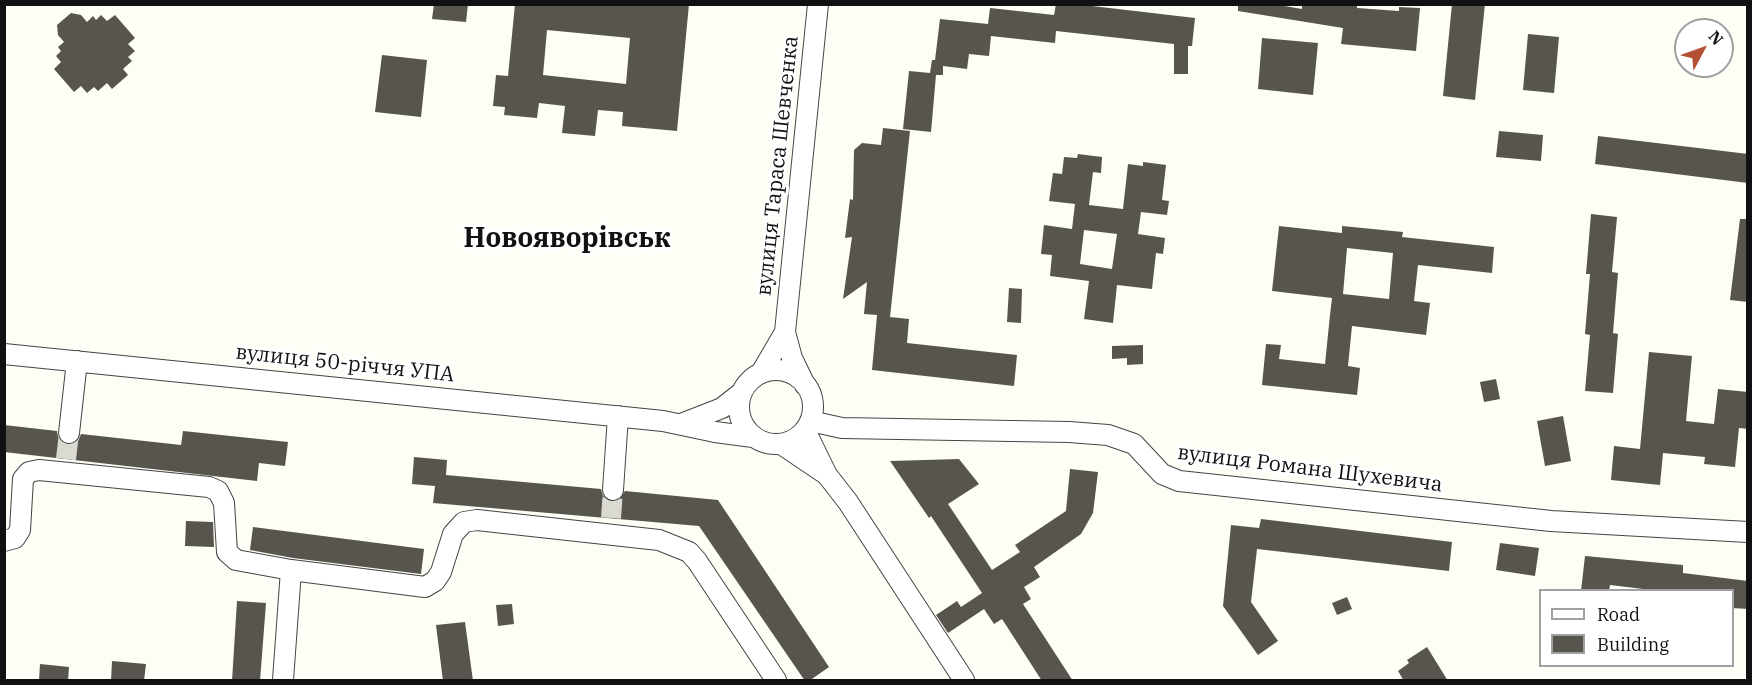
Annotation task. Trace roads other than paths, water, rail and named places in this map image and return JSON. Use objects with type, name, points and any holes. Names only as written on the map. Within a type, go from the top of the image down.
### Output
[{"type":"street","name":"вулиця Тараса Шевченка","points":[[805,384],[792,358],[785,332],[818,4]]},
{"type":"street","name":"вулиця Тараса Шевченка","points":[[761,373],[785,332]]},
{"type":"street","name":"вулиця 50-річчя УПА","points":[[4,354],[618,416],[753,437]]},
{"type":"street","points":[[69,433],[77,361]]},
{"type":"street","points":[[780,370],[790,373],[805,384],[813,402],[808,425],[799,437],[781,444],[771,444],[753,437],[741,422],[739,412],[741,393],[746,385],[761,373],[780,370]]},
{"type":"street","name":"вулиця 50-річчя УПА","points":[[681,424],[723,408],[741,393]]},
{"type":"street","points":[[613,490],[618,416]]},
{"type":"street","points":[[808,425],[827,476]]},
{"type":"street","name":"вулиця Романа Шухевича","points":[[808,425],[842,428],[1069,432],[1108,435],[1134,444],[1162,474],[1179,481],[1551,521],[1748,532]]},
{"type":"street","points":[[781,444],[827,476],[848,502],[964,681]]},
{"type":"street","points":[[4,541],[15,538],[20,530],[23,478],[29,472],[65,466],[209,487],[218,491],[224,503],[227,552],[236,560],[291,570],[425,587],[441,572],[453,534],[464,522],[477,520],[610,526],[659,540],[689,552],[777,681]]},
{"type":"street","points":[[283,681],[291,570]]},
{"type":"tunnel","points":[[66,459],[69,433]]},
{"type":"tunnel","points":[[611,518],[613,490]]},
{"type":"district","name":"Новояворівськ","points":[[567,239]]}]
